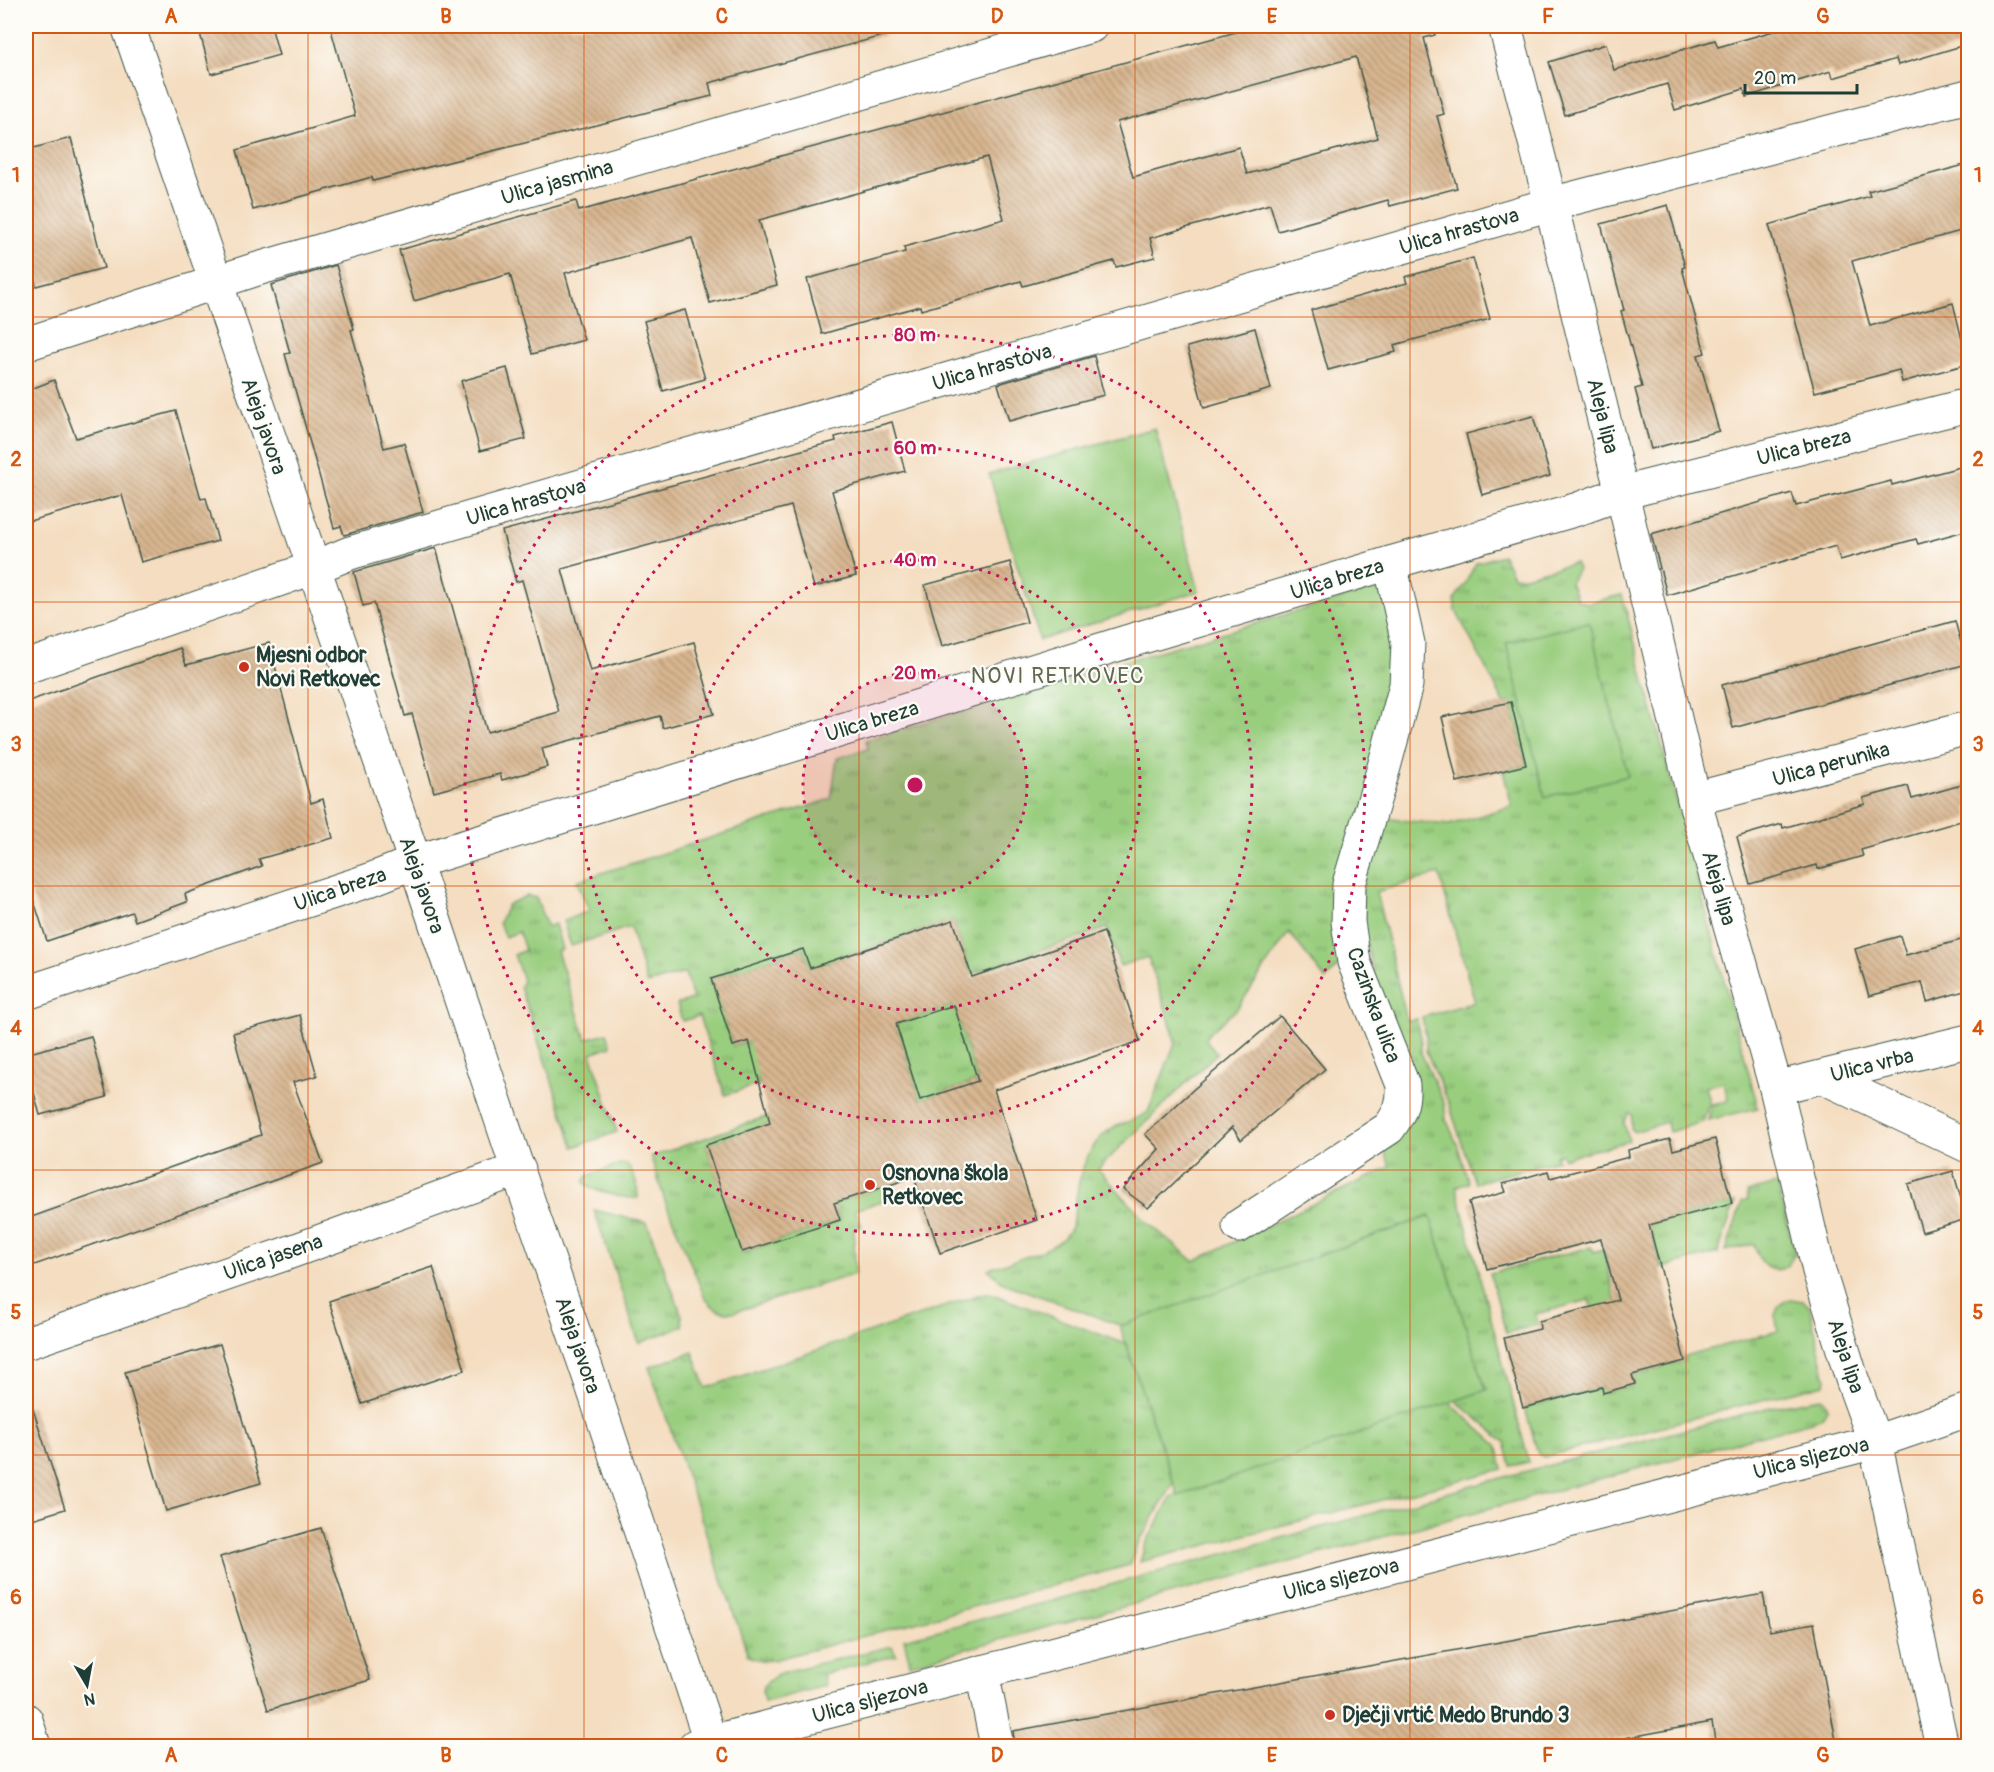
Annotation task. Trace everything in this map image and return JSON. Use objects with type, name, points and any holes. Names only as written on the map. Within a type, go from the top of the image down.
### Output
[{"type":"street","name":"Aleja javora","points":[[128,26],[519,1169],[706,1745]]},
{"type":"street","name":"Ulica jasmina","points":[[26,344],[215,282],[1091,26]]},
{"type":"street","name":"Aleja lipa","points":[[1505,26],[1622,493],[1694,799],[1776,1088],[1820,1271],[1852,1379],[1875,1442],[1942,1746]]},
{"type":"street","name":"Ulica hrastova","points":[[26,667],[314,568],[350,553],[1551,204],[1968,96]]},
{"type":"street","name":"Ulica breza","points":[[26,993],[367,881],[415,862],[1390,563],[1578,509],[1622,493],[1968,405]]},
{"type":"street","name":"Cazinska ulica","points":[[1239,1227],[1389,1128],[1399,1114],[1404,1101],[1400,1074],[1354,962],[1348,922],[1349,884],[1406,685],[1408,643],[1390,563]]},
{"type":"street","name":"Ulica perunika","points":[[1694,799],[1968,728]]},
{"type":"street","name":"Ulica vrba","points":[[1776,1088],[1968,1041]]},
{"type":"street","points":[[1823,1077],[1968,1146]]},
{"type":"street","name":"Ulica jasena","points":[[26,1343],[285,1254],[519,1169]]},
{"type":"street","name":"Ulica sljezova","points":[[706,1745],[1875,1442],[1968,1410]]},
{"type":"street","points":[[982,1672],[997,1746]]},
{"type":"street","points":[[26,1720],[34,1746]]},
{"type":"green space","points":[[1155,428],[1199,591],[1040,640],[989,474]]},
{"type":"green space","points":[[1503,555],[1513,576],[1520,577],[1575,563],[1578,569],[1570,583],[1578,600],[1588,603],[1622,595],[1758,1108],[1708,1120],[1712,1104],[1728,1101],[1724,1082],[1706,1087],[1710,1101],[1703,1122],[1669,1132],[1667,1122],[1634,1132],[1631,1128],[1632,1114],[1629,1113],[1624,1123],[1629,1141],[1564,1158],[1561,1153],[1556,1156],[1557,1160],[1475,1183],[1449,1104],[1426,1051],[1422,1017],[1475,1002],[1439,874],[1376,892],[1407,1021],[1417,1019],[1421,1036],[1421,1053],[1444,1103],[1446,1119],[1457,1144],[1469,1183],[1456,1187],[1529,1462],[1511,1466],[1505,1442],[1455,1400],[1486,1390],[1430,1216],[1122,1326],[1009,1285],[988,1269],[1046,1249],[1066,1235],[1074,1218],[1078,1186],[1091,1150],[1111,1129],[1148,1112],[1175,1043],[1148,957],[1120,966],[1107,928],[971,974],[953,920],[810,968],[803,949],[711,979],[733,1046],[780,1031],[758,1078],[760,1084],[725,1095],[699,1016],[682,1021],[677,1004],[693,999],[685,973],[647,984],[630,927],[571,946],[563,921],[589,911],[577,881],[831,799],[837,758],[868,749],[866,740],[1132,659],[1378,588],[1390,605],[1400,637],[1340,964],[1326,980],[1289,932],[1237,1009],[1207,1035],[1206,1040],[1217,1053],[1098,1169],[1147,1222],[1194,1261],[1390,1167],[1384,1148],[1393,1140],[1373,969],[1357,909],[1381,818],[1449,825],[1512,806],[1503,771],[1526,765],[1511,702],[1504,703],[1456,611],[1454,600],[1476,563]]},
{"type":"green space","points":[[1589,622],[1628,776],[1545,797],[1506,643]]},
{"type":"green space","points":[[527,896],[536,898],[547,927],[555,924],[562,949],[557,951],[586,1039],[607,1033],[611,1046],[591,1053],[617,1132],[574,1147],[520,987],[523,980],[514,955],[525,950],[519,932],[505,937],[499,923],[508,904]]},
{"type":"green space","points":[[954,1005],[978,1081],[920,1100],[896,1024]]},
{"type":"green space","points":[[805,1106],[807,1111],[706,1145],[743,1252],[840,1220],[834,1203],[889,1185],[894,1197],[855,1210],[862,1226],[854,1229],[855,1274],[734,1312],[725,1312],[711,1305],[705,1298],[665,1201],[651,1157],[768,1116]]},
{"type":"green space","points":[[620,1164],[627,1164],[632,1171],[638,1198],[601,1192],[584,1182],[587,1176]]},
{"type":"green space","points":[[1777,1184],[1795,1253],[1787,1267],[1773,1270],[1761,1261],[1754,1244],[1726,1251],[1742,1202],[1748,1200],[1747,1192]]},
{"type":"green space","points":[[1735,1202],[1718,1253],[1661,1268],[1649,1225]]},
{"type":"green space","points":[[594,1210],[647,1223],[682,1316],[683,1326],[639,1343]]},
{"type":"green space","points":[[1430,1216],[1486,1390],[1178,1496],[1120,1326]]},
{"type":"green space","points":[[1591,1247],[1593,1252],[1603,1249],[1616,1303],[1592,1309],[1589,1300],[1536,1314],[1538,1325],[1506,1333],[1490,1273]]},
{"type":"green space","points":[[984,1293],[1126,1344],[1174,1483],[1136,1547],[1130,1565],[777,1659],[762,1660],[748,1655],[649,1367],[693,1352],[706,1388]]},
{"type":"green space","points":[[1791,1299],[1809,1305],[1826,1379],[1824,1384],[1544,1457],[1538,1454],[1525,1408],[1602,1387],[1604,1393],[1634,1384],[1632,1375],[1685,1361],[1684,1356],[1778,1331],[1776,1320],[1778,1307]]},
{"type":"green space","points":[[1821,1398],[1828,1407],[1822,1417],[1811,1422],[910,1664],[904,1639],[1512,1475],[1771,1407]]},
{"type":"green space","points":[[1449,1402],[1497,1445],[1503,1469],[1140,1562],[1145,1545],[1172,1496]]},
{"type":"green space","points":[[892,1646],[896,1655],[823,1674],[825,1686],[764,1702],[763,1686],[779,1673]]},
{"type":"building","points":[[198,26],[271,26],[279,55],[211,74]]},
{"type":"building","points":[[330,26],[885,26],[886,35],[709,83],[712,96],[373,181],[372,177],[253,210],[237,150],[355,116]]},
{"type":"building","points":[[1258,26],[1434,26],[1435,35],[1424,38],[1444,114],[1437,116],[1457,188],[1390,206],[1388,200],[1278,231],[1270,204],[1150,238],[1155,257],[1116,267],[1114,261],[1023,286],[1021,281],[921,310],[920,306],[822,334],[807,279],[905,252],[904,247],[1004,219],[987,157],[759,220],[777,285],[710,303],[692,238],[565,273],[584,340],[532,354],[510,274],[414,301],[399,250],[576,201],[579,211]],"holes":[[[1356,57],[1378,138],[1247,174],[1239,147],[1133,177],[1117,122]]]},
{"type":"building","points":[[1791,26],[1968,26],[1968,44],[1898,65],[1896,59],[1833,78],[1831,71],[1746,97],[1744,89],[1675,110],[1667,84],[1565,115],[1549,62],[1606,44],[1614,70],[1715,40],[1718,47]]},
{"type":"building","points":[[71,138],[104,268],[36,286],[26,248],[26,150]]},
{"type":"building","points":[[1968,164],[1968,229],[1852,261],[1870,326],[1953,303],[1968,364],[1902,382],[1899,370],[1815,392],[1769,225],[1870,196],[1868,191]]},
{"type":"building","points":[[1668,205],[1705,353],[1698,355],[1719,431],[1651,449],[1635,389],[1642,387],[1621,311],[1624,310],[1601,224]]},
{"type":"building","points":[[1473,258],[1490,319],[1394,345],[1396,352],[1328,370],[1311,310],[1407,283],[1405,277]]},
{"type":"building","points":[[336,265],[354,329],[351,330],[384,448],[404,443],[423,512],[344,535],[341,526],[334,528],[285,354],[290,353],[271,285]]},
{"type":"building","points":[[685,310],[705,379],[663,391],[644,321]]},
{"type":"building","points":[[1255,328],[1271,389],[1204,408],[1187,347]]},
{"type":"building","points":[[1094,356],[1104,395],[1009,421],[998,384]]},
{"type":"building","points":[[507,368],[526,439],[480,451],[461,381]]},
{"type":"building","points":[[54,380],[76,438],[176,411],[201,499],[206,498],[218,541],[141,562],[122,495],[26,522],[26,391]]},
{"type":"building","points":[[1533,416],[1550,476],[1482,495],[1466,434]]},
{"type":"building","points":[[892,422],[905,471],[832,491],[856,576],[814,587],[791,506],[562,569],[590,671],[694,642],[714,714],[663,728],[660,716],[542,748],[547,767],[502,780],[500,774],[434,792],[412,714],[405,716],[374,603],[363,606],[354,572],[436,548],[487,732],[559,712],[522,580],[516,582],[502,531],[836,441],[835,437]]},
{"type":"building","points":[[1968,465],[1968,530],[1918,544],[1916,539],[1840,560],[1836,546],[1667,595],[1651,534],[1792,493],[1796,506],[1891,481],[1892,485]]},
{"type":"building","points":[[1010,562],[1027,622],[942,646],[925,585]]},
{"type":"building","points":[[1955,621],[1967,664],[1733,728],[1722,685]]},
{"type":"building","points":[[269,643],[311,803],[323,799],[333,838],[259,859],[262,866],[185,894],[187,902],[135,921],[132,912],[47,941],[26,877],[26,702],[180,648],[186,665]]},
{"type":"building","points":[[1511,702],[1526,765],[1457,782],[1442,717]]},
{"type":"building","points":[[1968,783],[1968,819],[1861,850],[1863,856],[1818,869],[1817,865],[1750,884],[1737,837],[1782,824],[1783,828],[1865,804],[1863,798],[1908,786],[1912,799]]},
{"type":"building","points":[[953,920],[972,977],[1104,932],[1140,1041],[994,1090],[1037,1220],[940,1253],[914,1177],[834,1203],[840,1220],[742,1252],[706,1145],[770,1123],[749,1041],[733,1046],[711,979],[803,949],[810,968]],"holes":[[[954,1005],[978,1081],[920,1100],[896,1024]]]},
{"type":"building","points":[[1900,936],[1906,955],[1968,938],[1968,990],[1927,1002],[1922,982],[1869,996],[1855,949]]},
{"type":"building","points":[[300,1015],[317,1076],[293,1082],[323,1163],[26,1268],[26,1219],[261,1135],[233,1033]]},
{"type":"building","points":[[1280,1016],[1325,1069],[1241,1140],[1232,1127],[1148,1208],[1123,1189],[1159,1149],[1145,1134]]},
{"type":"building","points":[[91,1036],[107,1097],[40,1115],[26,1063],[26,1054]]},
{"type":"building","points":[[1670,1139],[1673,1150],[1715,1139],[1732,1203],[1649,1225],[1685,1361],[1632,1375],[1635,1384],[1603,1393],[1602,1387],[1523,1408],[1504,1338],[1540,1329],[1539,1321],[1618,1300],[1601,1239],[1487,1269],[1469,1202],[1506,1192],[1503,1184],[1548,1171],[1550,1178],[1629,1157],[1628,1150]]},
{"type":"building","points":[[1953,1171],[1967,1219],[1922,1232],[1908,1184]]},
{"type":"building","points":[[433,1267],[465,1370],[362,1404],[329,1301]]},
{"type":"building","points":[[220,1344],[261,1483],[166,1511],[125,1372]]},
{"type":"building","points":[[32,1406],[65,1509],[26,1521],[26,1407]]},
{"type":"building","points":[[321,1528],[370,1680],[268,1710],[220,1557]]},
{"type":"building","points":[[1763,1594],[1770,1631],[1814,1623],[1837,1746],[1716,1746],[1712,1722],[1581,1746],[1015,1746],[1013,1731]]},
{"type":"place","name":"Mjesni odbor Novi Retkovec","points":[[244,667]]},
{"type":"place","name":"Osnovna škola Retkovec","points":[[870,1185]]},
{"type":"place","name":"Dječji vrtić Medo Brundo 3","points":[[1330,1715]]},
{"type":"district","name":"NOVI RETKOVEC","points":[[1058,675]]}]
